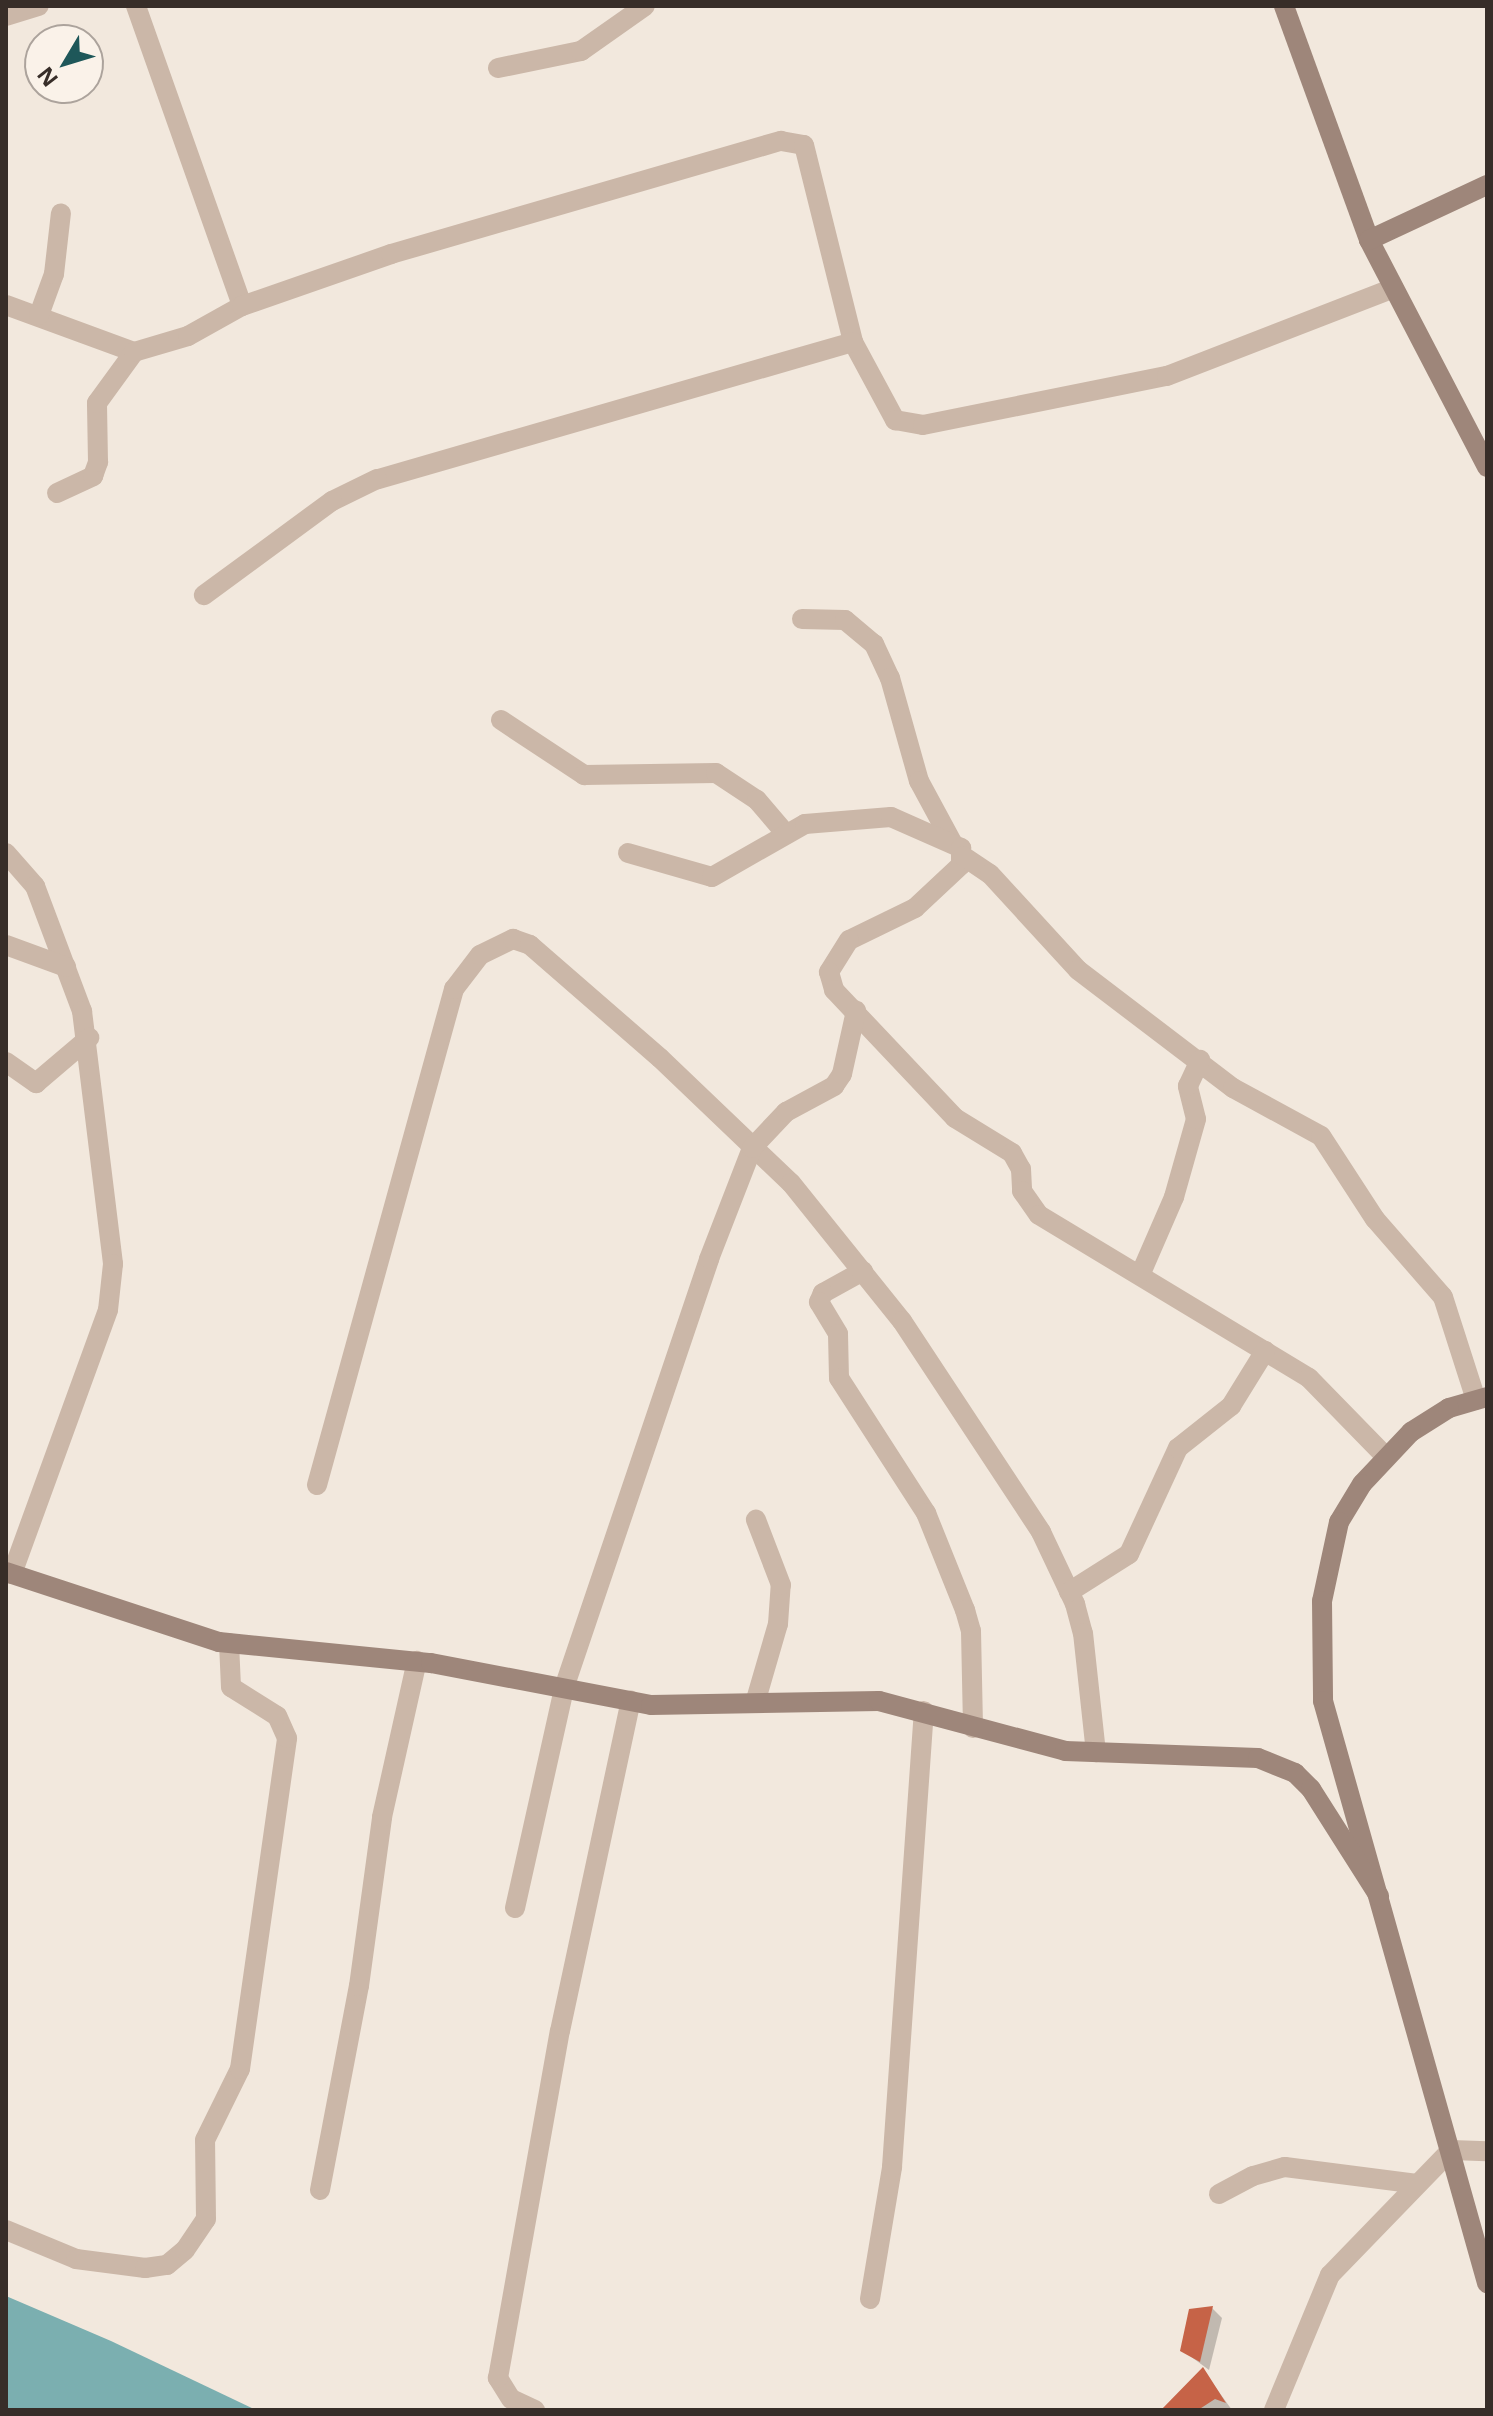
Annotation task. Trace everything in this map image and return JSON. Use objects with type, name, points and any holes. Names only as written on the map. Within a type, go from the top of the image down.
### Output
[{"type":"street","points":[[6,16],[39,6]]},
{"type":"street","points":[[136,6],[242,306]]},
{"type":"street","points":[[498,68],[581,51],[645,6]]},
{"type":"street","points":[[1284,6],[1369,240],[1487,467]]},
{"type":"street","points":[[57,493],[93,476],[98,462],[97,403],[134,352],[188,336],[242,306],[391,254],[794,139],[811,158],[853,342],[895,420],[923,425],[1167,376],[1394,288]]},
{"type":"street","points":[[1369,240],[1487,185]]},
{"type":"street","points":[[39,315],[54,274],[61,213]]},
{"type":"street","points":[[6,305],[134,352]]},
{"type":"street","points":[[204,595],[332,501],[377,479],[853,342]]},
{"type":"street","points":[[802,619],[845,620],[874,644],[890,678],[919,781],[958,849],[961,865],[915,908],[858,932],[832,962],[829,980],[955,1118],[1012,1153],[1021,1169],[1022,1191],[1039,1215],[1141,1273],[1323,1389],[1385,1456]]},
{"type":"street","points":[[501,720],[584,775],[716,773],[757,800],[786,834]]},
{"type":"street","points":[[628,853],[712,877],[786,834],[819,821],[891,817],[958,849],[990,874],[1078,970],[1243,1095],[1321,1136],[1336,1154],[1375,1219],[1443,1297],[1482,1399],[1449,1408],[1385,1456],[1339,1522],[1322,1601],[1323,1701],[1487,2283]]},
{"type":"street","points":[[6,853],[35,886],[89,1038],[112,1287],[108,1310],[9,1573],[197,1637],[229,1643],[417,1661],[565,1685],[631,1701],[879,1701],[1065,1751],[1258,1758],[1278,1764],[1311,1789],[1379,1896]]},
{"type":"street","points":[[317,1485],[454,989],[494,944],[513,939],[530,945],[660,1058],[798,1191],[902,1321],[1024,1504],[1069,1592],[1083,1633],[1096,1752]]},
{"type":"street","points":[[6,945],[66,967]]},
{"type":"street","points":[[515,1908],[565,1685],[709,1259],[752,1148],[786,1112],[834,1086],[842,1074],[856,1011]]},
{"type":"street","points":[[6,1062],[36,1083],[89,1038]]},
{"type":"street","points":[[1141,1273],[1174,1197],[1196,1119],[1188,1086],[1200,1060]]},
{"type":"street","points":[[863,1271],[823,1293],[819,1302],[838,1334],[839,1378],[926,1513],[965,1610],[971,1631],[973,1728]]},
{"type":"street","points":[[1069,1592],[1129,1554],[1178,1448],[1231,1406],[1265,1351]]},
{"type":"street","points":[[755,1703],[778,1624],[781,1585],[756,1520]]},
{"type":"street","points":[[6,2230],[76,2259],[145,2268],[167,2265],[185,2250],[206,2219],[205,2140],[240,2069],[287,1738],[277,1716],[231,1687],[229,1643]]},
{"type":"street","points":[[320,2190],[359,1986],[382,1817],[417,1661]]},
{"type":"street","points":[[535,2410],[511,2399],[498,2378],[560,2031],[631,1701]]},
{"type":"street","points":[[870,2299],[892,2167],[924,1711]]},
{"type":"street","points":[[1274,2410],[1330,2275],[1451,2150],[1487,2151]]},
{"type":"street","points":[[1219,2194],[1253,2176],[1285,2167],[1417,2184]]},
{"type":"water","points":[[6,2296],[111,2341],[256,2410],[6,2410]]},
{"type":"building","points":[[1213,2306],[1200,2362],[1180,2351],[1189,2309]]},
{"type":"building","points":[[1203,2367],[1226,2403],[1215,2399],[1198,2410],[1161,2410]]}]
